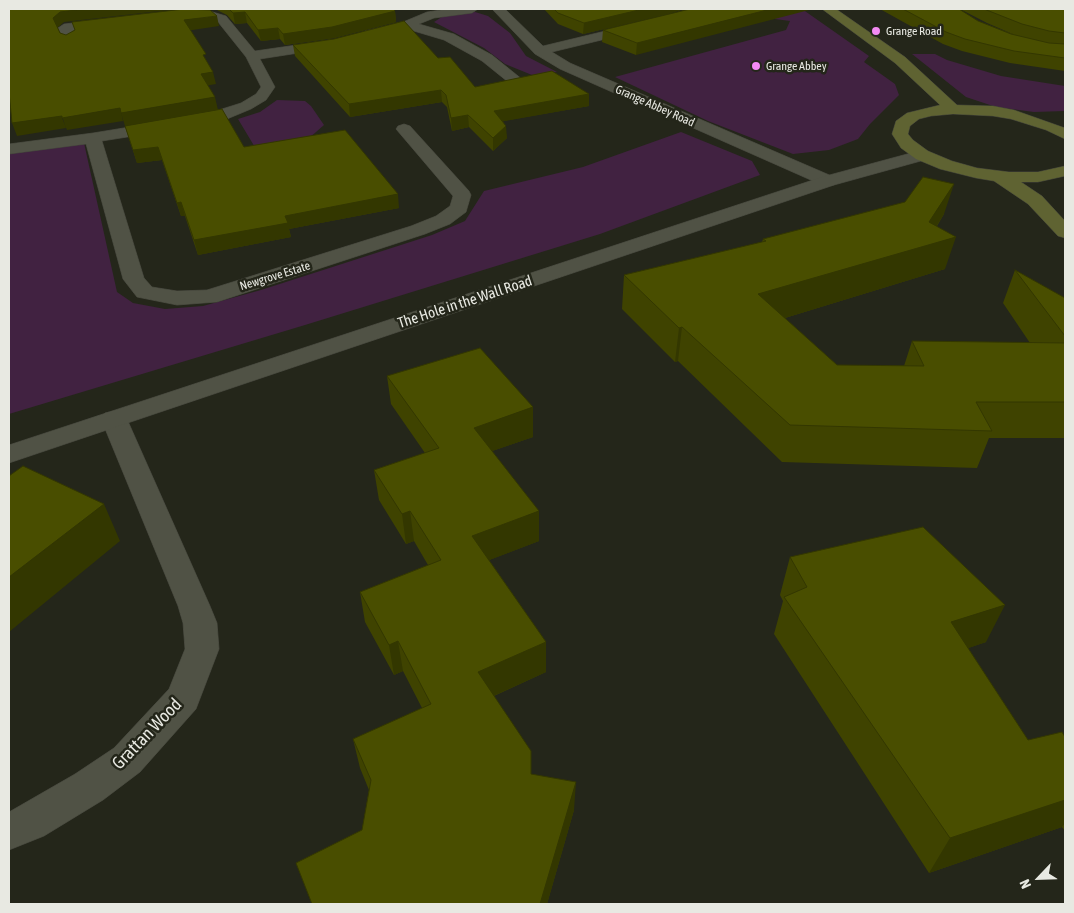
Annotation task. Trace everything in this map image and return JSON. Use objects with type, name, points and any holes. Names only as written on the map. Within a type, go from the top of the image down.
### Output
[{"type":"main road","points":[[828,9],[900,60],[953,109]]},
{"type":"main road","points":[[1061,128],[1014,115],[980,110],[953,109],[930,111],[913,116],[902,124],[900,134],[906,144],[922,155],[946,166],[976,173],[998,176],[1038,177],[1065,171]]},
{"type":"main road","points":[[998,176],[1035,200],[1065,232]]},
{"type":"street","points":[[357,38],[407,25],[431,15],[472,9]]},
{"type":"street","name":"Grange Abbey Road","points":[[498,9],[540,51],[565,66],[828,181]]},
{"type":"street","points":[[540,51],[676,18],[690,14],[698,9]]},
{"type":"street","points":[[9,149],[93,138],[203,120],[221,116],[246,106],[261,97],[268,87],[252,56],[222,19],[216,16],[190,13],[171,15]]},
{"type":"street","points":[[70,40],[64,28],[123,21]]},
{"type":"street","points":[[407,25],[448,37],[487,58],[518,83]]},
{"type":"street","points":[[252,56],[342,42]]},
{"type":"street","name":"Newgrove Estate","points":[[93,138],[134,279],[145,292],[177,298],[208,297],[382,242],[443,220],[459,208],[462,196],[404,129]]},
{"type":"street","name":"The Hole in the Wall Road","points":[[9,454],[828,181],[922,155]]},
{"type":"street","name":"Grattan Wood","points":[[9,831],[30,824],[89,787],[127,760],[183,698],[202,649],[200,623],[194,606],[114,419]]},
{"type":"shaded area","points":[[802,9],[869,56],[864,62],[895,84],[899,95],[858,139],[829,150],[793,154],[708,121],[615,77],[786,30],[790,21],[722,12]]},
{"type":"shaded area","points":[[475,12],[488,16],[510,33],[526,56],[557,72],[532,75],[505,64],[484,48],[434,22],[445,15]]},
{"type":"shaded area","points":[[912,54],[935,54],[947,60],[1001,76],[1065,86],[1065,111],[1034,112],[996,107],[966,97]]},
{"type":"shaded area","points":[[277,100],[305,101],[311,106],[324,125],[308,139],[259,154],[238,119],[260,112]]},
{"type":"shaded area","points":[[681,132],[752,161],[760,175],[600,234],[9,414],[9,151],[84,143],[117,292],[133,303],[165,309],[203,306],[261,290],[432,235],[465,221],[484,191],[583,167]]},
{"type":"building","points":[[9,9],[85,9],[60,12],[53,18],[60,33],[66,35],[75,30],[72,22],[184,9],[210,10],[217,16],[184,20],[206,54],[203,55],[213,72],[201,74],[215,97],[121,113],[120,108],[62,118],[62,116],[12,123],[9,92]]},
{"type":"building","points":[[229,9],[393,9],[395,11],[332,27],[283,34],[278,28],[258,30],[245,12],[233,13]]},
{"type":"building","points":[[554,9],[643,9],[584,23],[558,13]]},
{"type":"building","points":[[690,9],[771,9],[637,43],[603,30]]},
{"type":"building","points":[[903,9],[959,9],[978,21],[1011,34],[1049,43],[1065,44],[1065,58],[1014,51],[965,39],[946,32]]},
{"type":"building","points":[[984,9],[1065,9],[1065,33],[1022,24]]},
{"type":"building","points":[[404,21],[438,58],[450,57],[475,87],[552,71],[589,94],[494,111],[506,126],[493,138],[468,115],[451,118],[446,95],[441,90],[349,104],[293,45],[334,39]]},
{"type":"building","points":[[222,109],[244,147],[345,130],[398,194],[285,216],[288,223],[194,240],[181,202],[177,203],[158,147],[133,150],[125,126]]},
{"type":"building","points":[[923,177],[954,184],[929,222],[956,237],[758,294],[837,365],[924,366],[912,341],[1065,343],[1065,402],[976,402],[992,431],[790,425],[682,327],[679,328],[624,275],[766,241],[763,239],[905,202]]},
{"type":"building","points":[[1015,270],[1065,298],[1065,336]]},
{"type":"building","points":[[480,348],[533,407],[474,428],[539,511],[472,536],[546,642],[478,672],[531,751],[531,774],[576,782],[540,904],[312,904],[296,863],[362,830],[371,780],[353,739],[431,704],[398,641],[389,645],[360,592],[441,560],[410,511],[402,514],[374,470],[439,448],[387,376]]},
{"type":"building","points":[[23,466],[104,504],[9,577],[9,476]]},
{"type":"building","points":[[923,527],[1005,605],[951,622],[1028,740],[1062,732],[1065,737],[1065,800],[950,838],[784,597],[807,587],[790,557]]},
{"type":"place","name":"Grange Road","points":[[876,31]]},
{"type":"place","name":"Grange Abbey","points":[[756,66]]}]
